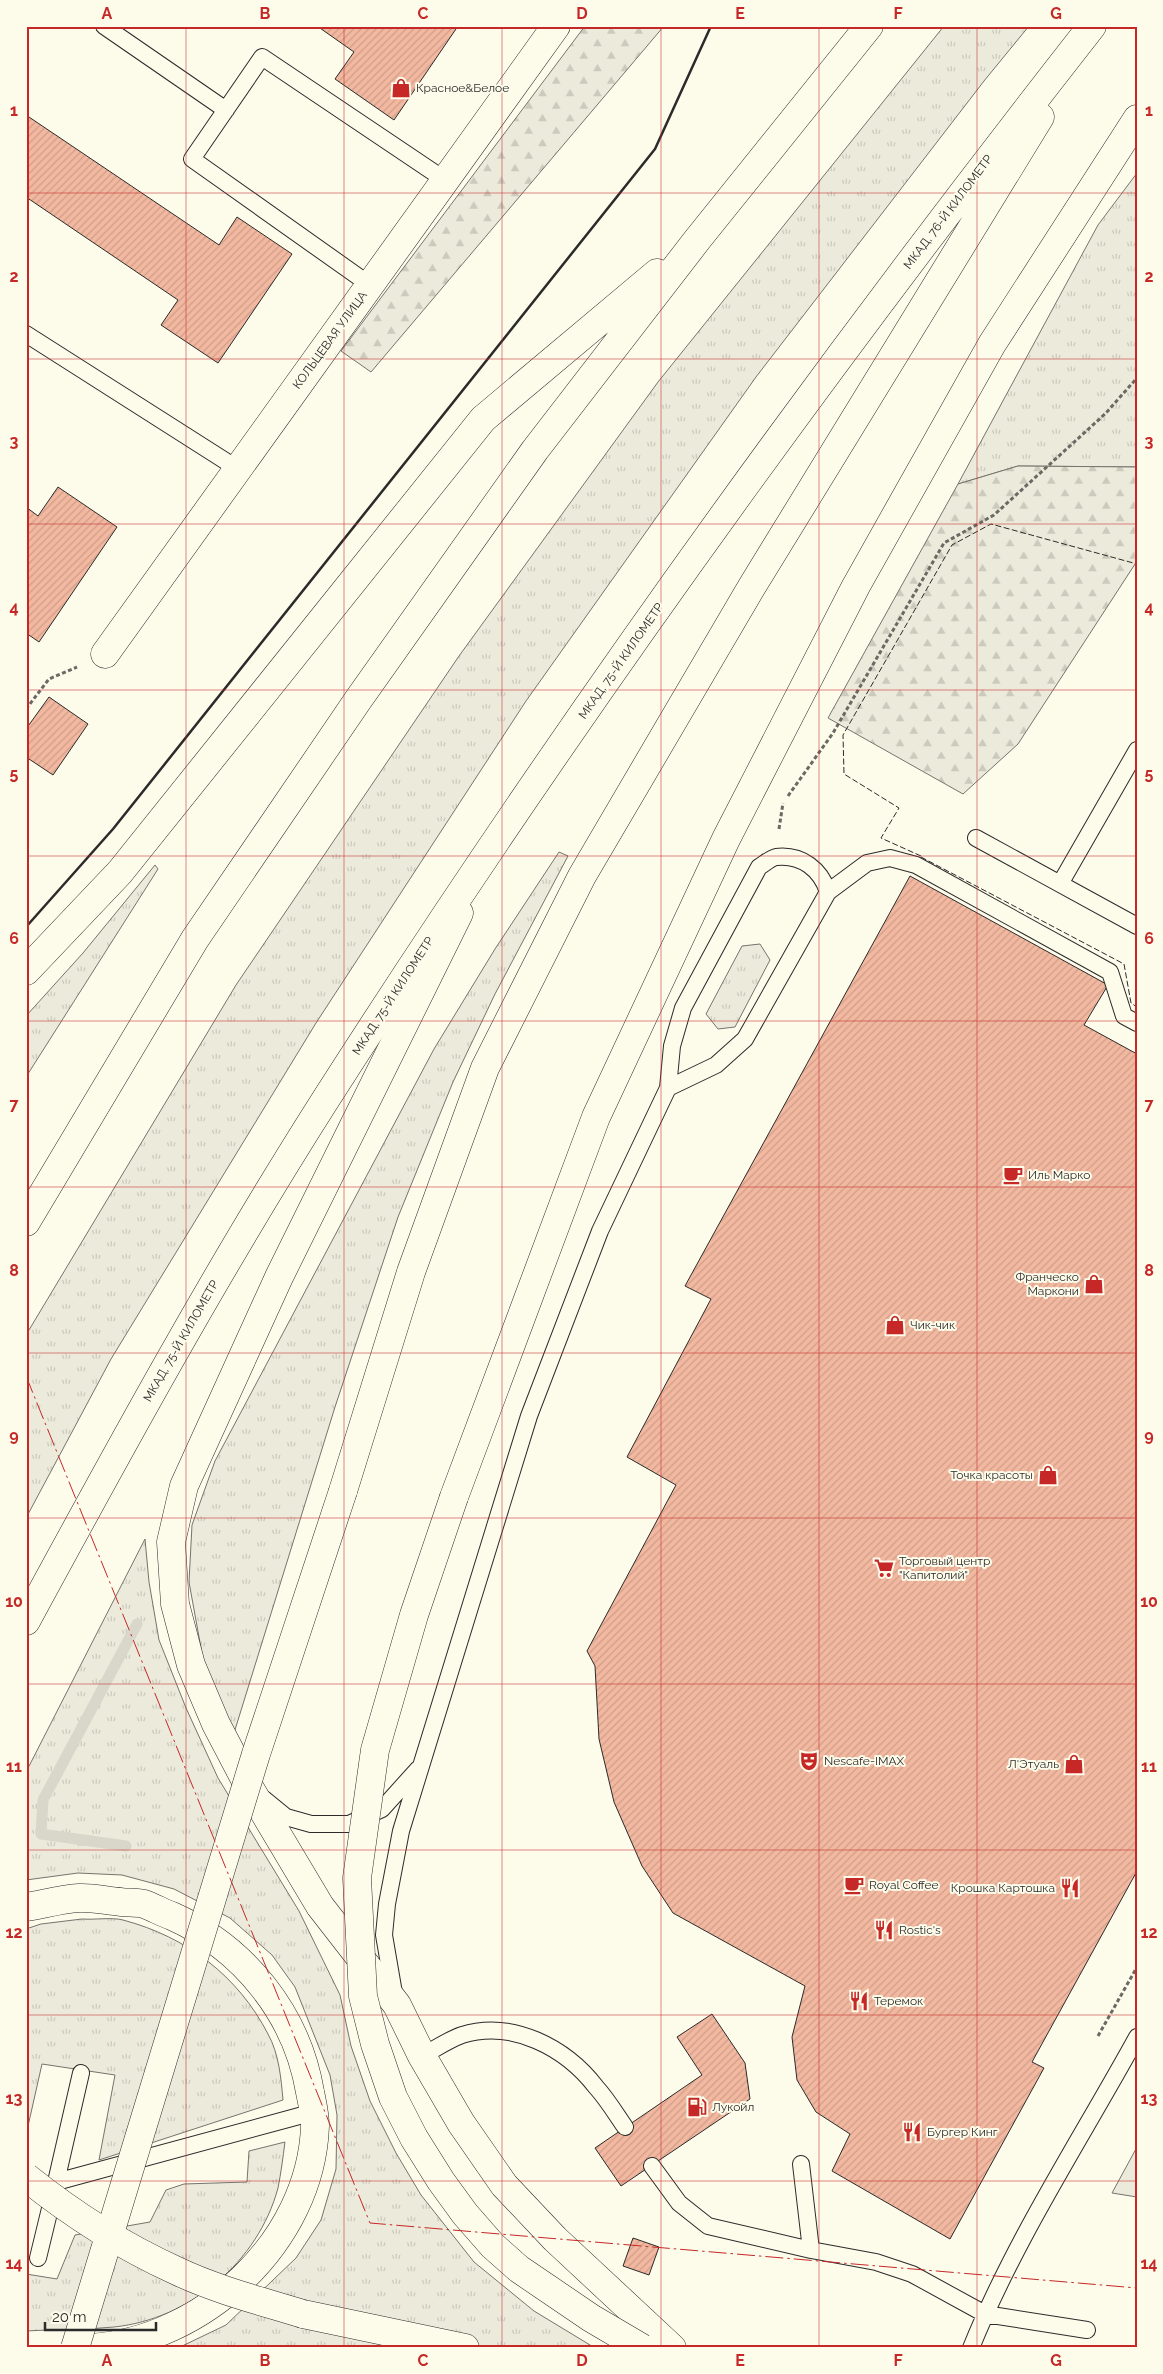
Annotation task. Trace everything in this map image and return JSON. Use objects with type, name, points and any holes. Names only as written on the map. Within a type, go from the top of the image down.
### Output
[{"type":"main road","points":[[26,1222],[195,939],[358,700],[535,450],[697,240],[870,26]]},
{"type":"main road","points":[[74,2348],[256,1754],[343,1491],[411,1272],[485,1068],[582,876],[750,588],[1094,26]]},
{"type":"main road","name":"МКАД, 76-Й КИЛОМЕТР","points":[[806,400],[976,174],[1094,26]]},
{"type":"main road","name":"КОЛЬЦЕВАЯ УЛИЦА","points":[[105,654],[552,28]]},
{"type":"main road","points":[[642,2348],[549,2290],[493,2246],[441,2182],[414,2138],[393,2097],[375,2044],[363,1996],[357,1878],[375,1750],[414,1615],[454,1497],[596,1117],[726,839],[856,586],[992,344],[1137,119]]},
{"type":"main road","points":[[26,972],[120,872],[482,419],[697,240]]},
{"type":"main road","name":"МКАД, 75-Й КИЛОМЕТР","points":[[26,1621],[166,1364],[322,1106],[493,843],[806,400]]},
{"type":"main road","points":[[493,843],[279,1276],[184,1486],[171,1542],[175,1604],[191,1665],[216,1724],[249,1787],[320,1906],[397,2005],[422,2056],[461,2123],[504,2184],[556,2239],[672,2348]]},
{"type":"main road","points":[[26,1907],[80,1898],[144,1904],[195,1927],[248,1967],[281,2011],[306,2064],[314,2112],[315,2126],[306,2177],[288,2222],[256,2265],[218,2302],[175,2326],[134,2340],[90,2348]]},
{"type":"main road","points":[[26,2176],[72,2211],[112,2236],[179,2272],[303,2314],[465,2348]]},
{"type":"lane","points":[[104,26],[226,110]]},
{"type":"lane","points":[[370,285],[192,159],[262,57],[445,180]]},
{"type":"lane","points":[[26,334],[238,469]]},
{"type":"lane","points":[[1060,884],[1137,750]]},
{"type":"lane","points":[[976,838],[1137,926]]},
{"type":"lane","points":[[397,2005],[388,1966],[385,1927],[401,1831],[529,1416],[600,1231],[668,1088],[672,1046],[682,1008],[759,867],[775,857],[796,859],[812,866],[823,878],[828,892]]},
{"type":"lane","points":[[668,1088],[716,1065],[745,1039],[828,892],[867,863],[890,858],[916,865],[1110,972],[1124,1016],[1137,1023]]},
{"type":"lane","points":[[249,1787],[286,1818],[312,1824],[349,1824],[382,1809],[421,1765]]},
{"type":"lane","points":[[422,2056],[463,2035],[493,2030],[522,2034],[547,2045],[573,2063],[596,2086],[625,2127]]},
{"type":"lane","points":[[971,2348],[985,2314],[1026,2236],[1137,2036]]},
{"type":"lane","points":[[38,2258],[82,2073]]},
{"type":"lane","points":[[56,2182],[314,2112]]},
{"type":"lane","points":[[801,2164],[811,2250]]},
{"type":"lane","points":[[652,2166],[679,2203],[708,2226],[811,2250],[876,2262],[912,2274],[985,2314],[1087,2330]]},
{"type":"path","points":[[775,857],[784,802],[833,733],[944,542],[994,515],[1105,414],[1137,378]]},
{"type":"path","points":[[26,709],[49,679],[105,654]]},
{"type":"path","points":[[1098,2036],[1137,1967]]},
{"type":"green space","points":[[585,26],[664,26],[371,372],[341,351]]},
{"type":"green space","points":[[944,26],[1029,26],[984,81],[756,377],[526,701],[316,1023],[111,1359],[26,1518],[26,1335],[236,985],[459,656],[658,382]]},
{"type":"green space","points":[[1137,173],[1137,467],[1018,466],[958,484],[1098,225]]},
{"type":"green space","points":[[1018,466],[1137,467],[1137,561],[1018,744],[963,794],[828,718],[958,484]]},
{"type":"green space","points":[[559,852],[568,856],[495,994],[453,1082],[398,1217],[335,1407],[234,1733],[203,1659],[189,1582],[192,1525],[215,1461],[434,1049],[495,949]]},
{"type":"green space","points":[[155,865],[158,869],[26,1077],[26,1016],[83,953]]},
{"type":"green space","points":[[760,944],[770,960],[735,1027],[718,1029],[706,1014],[742,946]]},
{"type":"green space","points":[[145,1539],[149,1582],[159,1640],[186,1708],[218,1778],[299,1911],[340,1995],[351,2046],[370,2101],[396,2153],[421,2195],[474,2262],[534,2311],[595,2348],[178,2348],[226,2325],[296,2258],[321,2220],[336,2169],[337,2115],[330,2075],[295,1987],[272,1955],[230,1918],[174,1889],[122,1875],[78,1873],[26,1880],[26,1772]]},
{"type":"green space","points":[[82,1919],[118,1919],[146,1927],[189,1948],[226,1977],[256,2013],[272,2042],[279,2066],[283,2100],[99,2160],[115,2075],[42,2064],[26,2135],[26,1929],[41,1924]]},
{"type":"green space","points":[[285,2142],[278,2188],[268,2215],[255,2240],[217,2282],[194,2299],[169,2312],[142,2322],[103,2328],[26,2331],[26,2274],[57,2279],[75,2235],[150,2222],[166,2190],[184,2184],[247,2182],[249,2151]]},
{"type":"shaded area","points":[[1137,2147],[1137,2197],[1112,2193]]},
{"type":"building","points":[[317,26],[458,26],[394,120],[335,79],[354,52]]},
{"type":"building","points":[[26,115],[219,245],[237,217],[292,254],[218,363],[161,325],[178,300],[26,197]]},
{"type":"building","points":[[58,487],[117,527],[39,642],[26,633],[26,507],[38,516]]},
{"type":"building","points":[[49,697],[88,724],[53,775],[26,757],[26,729]]},
{"type":"building","name":"Торговый центр \"Капитолий\"","points":[[910,876],[1108,985],[1084,1025],[1137,1054],[1137,1871],[1032,2062],[1044,2068],[950,2239],[832,2171],[850,2134],[816,2112],[797,2080],[792,2037],[805,1986],[673,1913],[642,1866],[614,1802],[599,1739],[595,1666],[587,1651],[676,1485],[627,1457],[711,1299],[685,1286]]},
{"type":"building","name":"Лукойл","points":[[712,2014],[745,2063],[750,2099],[621,2186],[595,2148],[702,2075],[677,2037]]},
{"type":"building","points":[[633,2238],[659,2247],[649,2275],[623,2266]]},
{"type":"waterway","points":[[126,1846],[41,1834],[43,1800],[137,1624]]},
{"type":"fence","points":[[921,856],[881,838],[899,808],[844,774],[843,735],[952,545],[991,524],[1137,564]]},
{"type":"fence","points":[[921,857],[1124,964],[1131,1003],[1137,1007]]},
{"type":"wall","points":[[26,927],[113,829],[655,149],[711,26]]},
{"type":"power","points":[[26,1376],[370,2223],[1137,2288]]},
{"type":"place","name":"Красное&Белое","points":[[401,88]]},
{"type":"place","name":"Иль Марко","points":[[1013,1175]]},
{"type":"place","name":"Франческо Маркони","points":[[1094,1284]]},
{"type":"place","name":"Чик-чик","points":[[895,1325]]},
{"type":"place","name":"Точка красоты","points":[[1048,1475]]},
{"type":"place","name":"Торговый центр \"Капитолий\"","points":[[884,1568]]},
{"type":"place","name":"Nescafe-IMAX","points":[[809,1761]]},
{"type":"place","name":"Л'Этуаль","points":[[1074,1764]]},
{"type":"place","name":"Royal Coffee","points":[[854,1885]]},
{"type":"place","name":"Крошка Картошка","points":[[1070,1888]]},
{"type":"place","name":"Rostic's","points":[[884,1930]]},
{"type":"place","name":"Теремок","points":[[859,2001]]},
{"type":"place","name":"Лукойл","points":[[697,2107]]},
{"type":"place","name":"Бургер Кинг","points":[[912,2132]]}]
